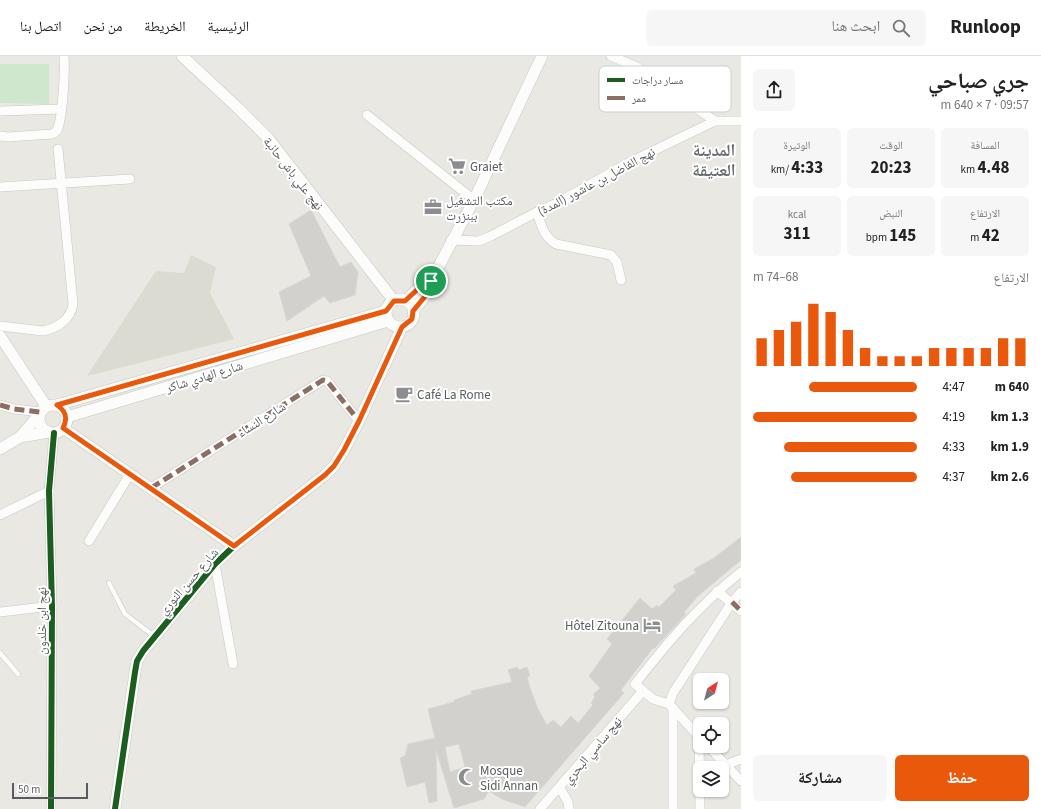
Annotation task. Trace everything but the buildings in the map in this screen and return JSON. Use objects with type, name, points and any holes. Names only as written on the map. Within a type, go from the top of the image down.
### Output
[{"type":"street","points":[[0,136],[8,137],[52,134],[58,129],[61,109],[64,56]]},
{"type":"street","name":"نهج علي باش حانبة","points":[[182,56],[239,108],[268,138],[399,301]]},
{"type":"street","points":[[431,281],[399,301],[387,316],[397,327],[402,327],[410,323],[413,311],[427,294],[431,281],[451,240],[474,200],[542,56]]},
{"type":"street","points":[[612,56],[635,66]]},
{"type":"street","points":[[0,111],[61,109]]},
{"type":"street","points":[[702,112],[715,121]]},
{"type":"street","points":[[367,115],[474,200]]},
{"type":"street","name":"نهج الفاضل بن عاشور (المدة)","points":[[451,240],[479,241],[492,236],[559,202],[628,163],[715,121],[741,121]]},
{"type":"street","points":[[0,326],[43,331],[50,330],[63,322],[72,310],[73,304],[58,149]]},
{"type":"street","points":[[0,187],[130,179]]},
{"type":"street","points":[[537,212],[546,236],[550,240],[556,244],[611,255],[617,262],[621,280]]},
{"type":"street","points":[[399,301],[411,306],[413,311]]},
{"type":"street","name":"شارع الهادي شاكر","points":[[45,410],[387,316]]},
{"type":"street","name":"شارع الهادي شاكر","points":[[20,437],[58,428],[387,316]]},
{"type":"street","name":"شارع حسن النوري","points":[[115,809],[134,672],[137,661],[154,636],[215,564],[234,546],[325,475],[342,454],[359,421],[402,327]]},
{"type":"street","points":[[0,336],[45,410],[40,425],[58,428],[151,488],[234,546]]},
{"type":"street","name":"شارع النساء","points":[[151,488],[323,380],[328,381],[359,421]]},
{"type":"street","points":[[0,405],[14,409],[65,412],[58,428]]},
{"type":"street","points":[[0,449],[20,437],[45,410]]},
{"type":"street","name":"نهج ابن خلدون","points":[[51,809],[52,606],[49,491],[58,428]]},
{"type":"street","points":[[89,541],[130,474]]},
{"type":"street","points":[[0,515],[49,491]]},
{"type":"street","points":[[215,564],[233,664]]},
{"type":"street","points":[[693,730],[671,706],[652,699],[635,684],[670,639],[717,591],[741,572]]},
{"type":"street","points":[[717,591],[741,611]]},
{"type":"street","points":[[673,809],[671,706],[673,693],[732,602],[741,592]]},
{"type":"street","points":[[0,612],[52,606]]},
{"type":"street","name":"نهج ساسي البحري","points":[[540,809],[560,788],[643,690]]},
{"type":"street","points":[[700,753],[700,809]]},
{"type":"street","points":[[715,753],[722,761]]},
{"type":"street","points":[[729,764],[741,759]]},
{"type":"street","points":[[729,768],[741,781]]},
{"type":"street","points":[[560,788],[568,802],[569,809]]},
{"type":"lane","points":[[109,583],[125,614],[154,636]]},
{"type":"lane","points":[[0,654],[18,674]]},
{"type":"shaded area","points":[[191,255],[216,267],[210,293],[234,339],[87,376],[156,271],[184,273]]},
{"type":"green space","points":[[0,64],[49,64],[49,104],[0,103]]},
{"type":"marked path","points":[[151,488],[323,380],[327,381],[359,421]]},
{"type":"marked path","points":[[0,405],[14,409],[40,412]]},
{"type":"marked path","points":[[732,602],[741,611]]},
{"type":"cycle path","points":[[57,405],[386,311]]},
{"type":"cycle path","points":[[115,809],[137,661],[143,651],[215,564],[234,546],[325,475],[334,466],[359,421],[402,327]]},
{"type":"cycle path","points":[[51,809],[52,606],[49,491],[54,433]]},
{"type":"place","name":"Graiet","points":[[457,166]]},
{"type":"place","name":"مكتب التشغيل ببنزرت","points":[[433,207]]},
{"type":"place","name":"Café La Rome","points":[[404,394]]},
{"type":"place","name":"Hôtel Zitouna","points":[[652,625]]},
{"type":"place","name":"Mosque Sidi Annan","points":[[467,777]]},
{"type":"district","name":"المدينة العتيقة","points":[[714,160]]},
{"type":"route","points":[[431,281],[427,294],[413,311],[410,323],[402,327],[359,421],[334,466],[325,475],[234,546],[63,428],[66,423],[65,412],[57,405],[386,311],[390,303],[398,300],[405,301],[420,287],[431,281]]}]
